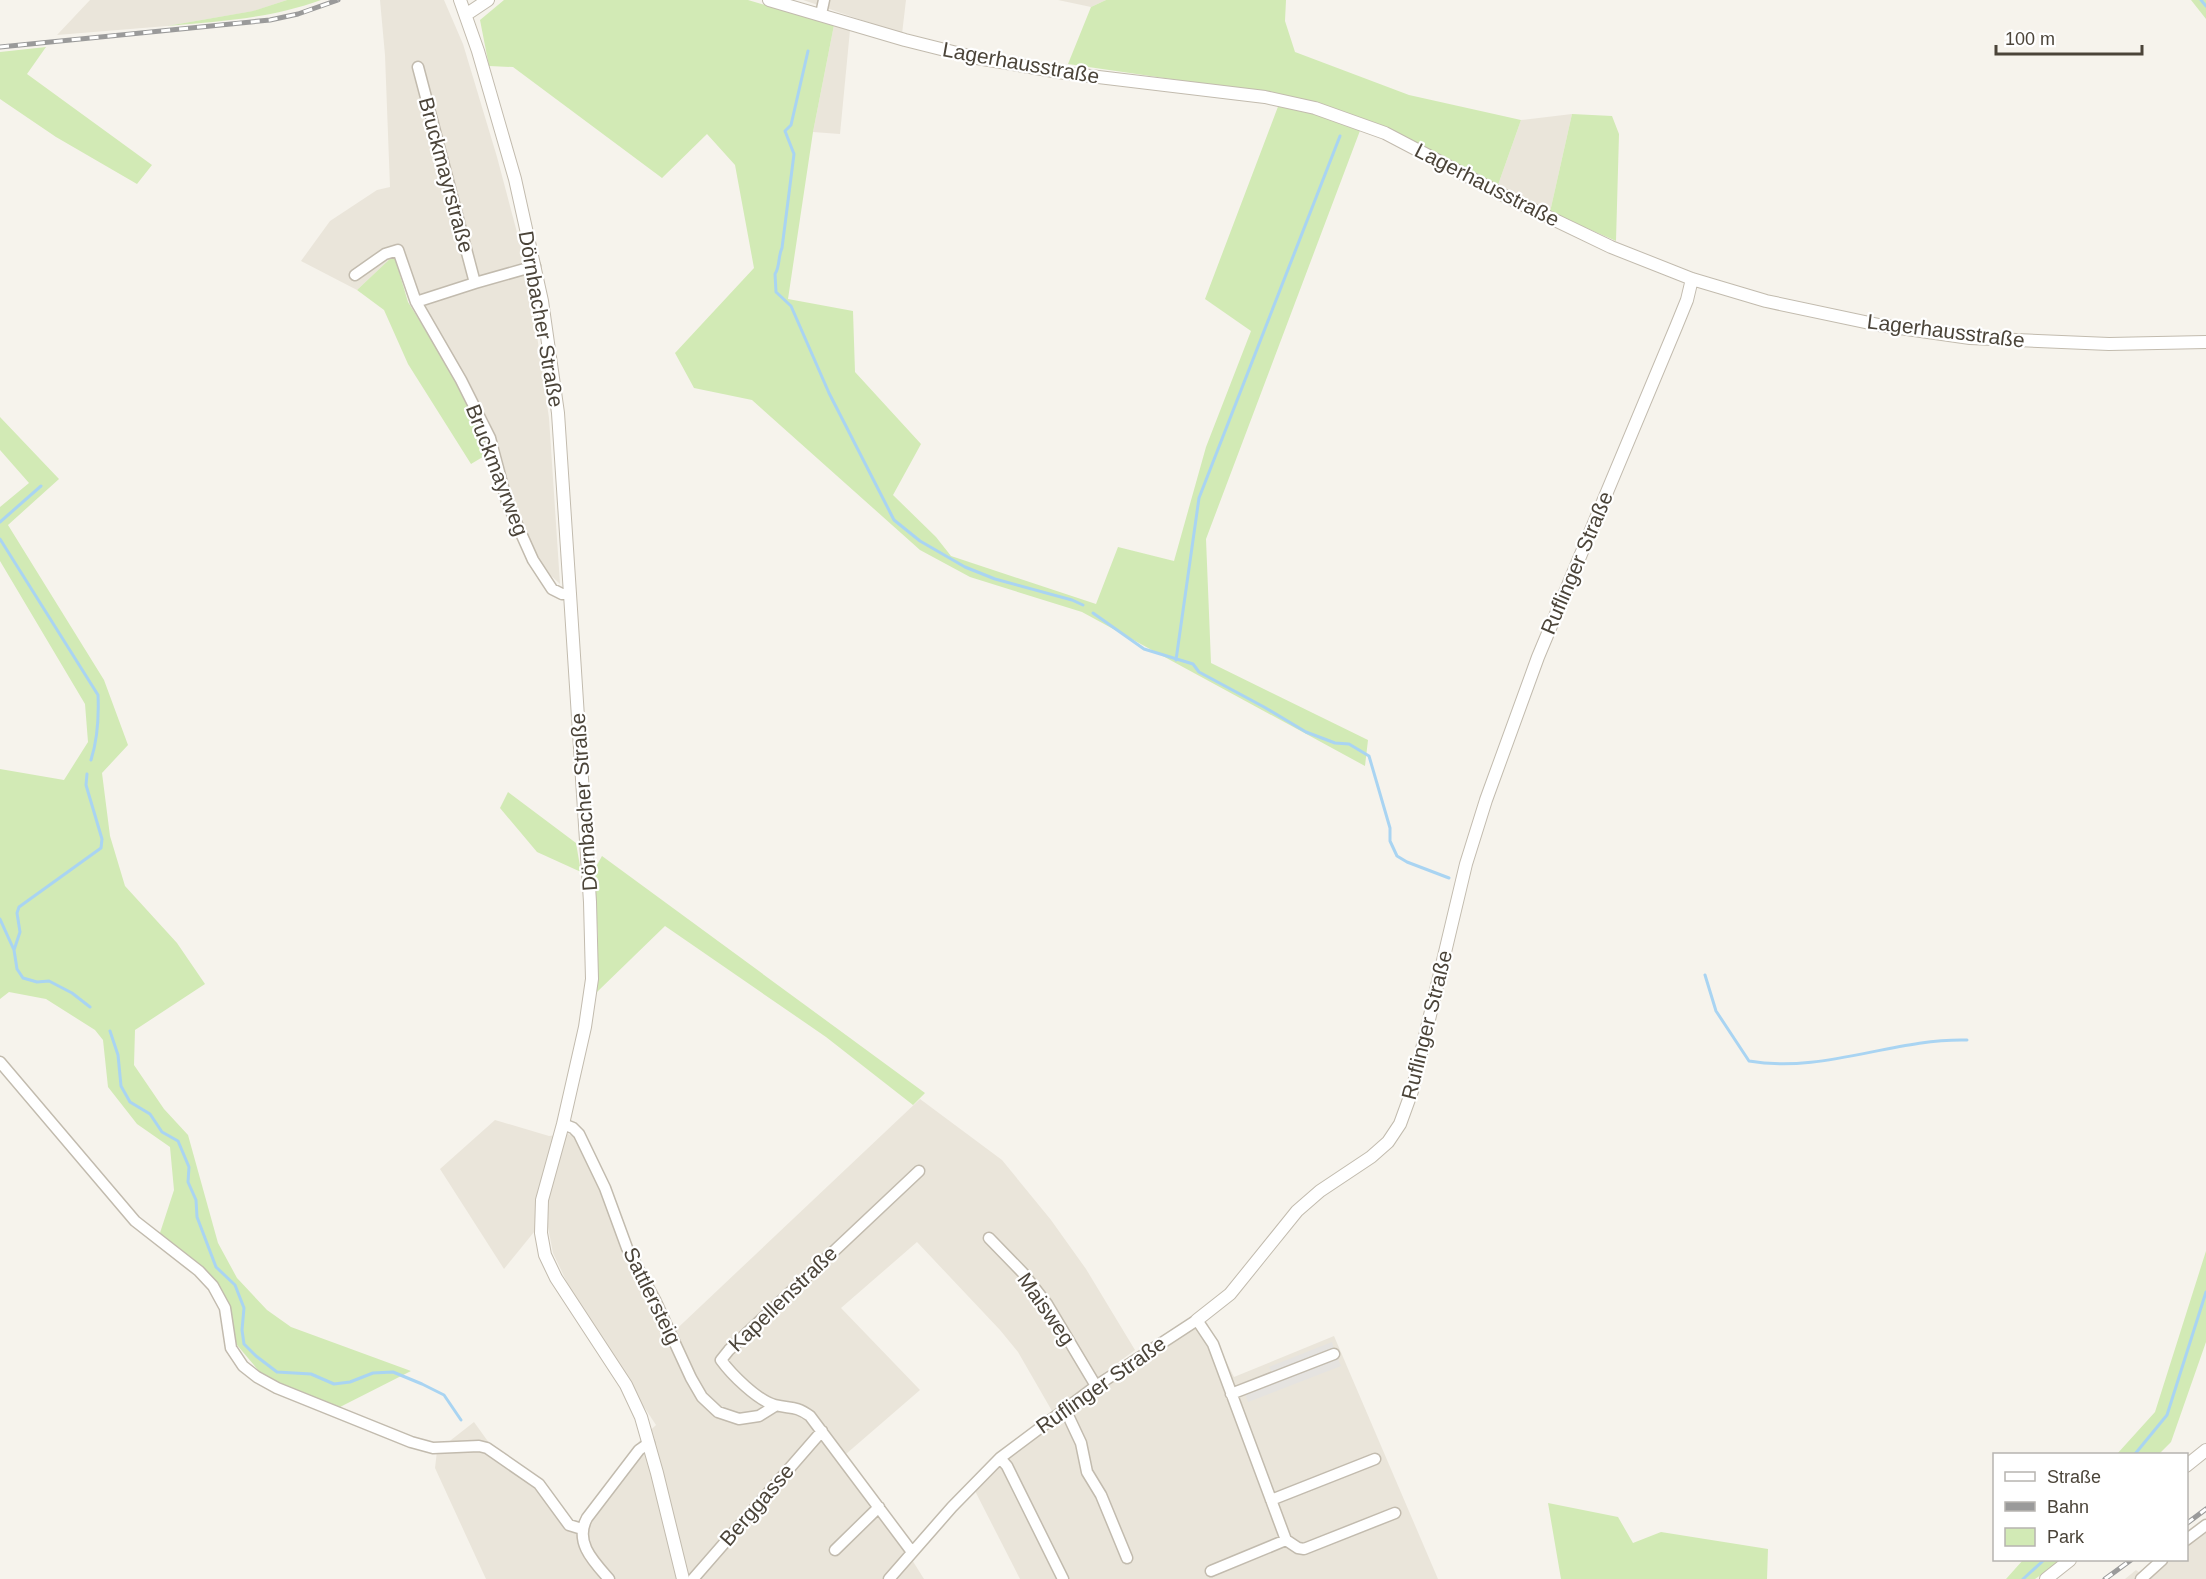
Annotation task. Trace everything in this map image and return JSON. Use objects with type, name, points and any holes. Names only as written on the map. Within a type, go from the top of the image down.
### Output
[{"type":"street","name":"Dörnbacher Straße","points":[[460,0],[467,14],[515,179],[535,266],[558,413],[592,958],[588,1014],[563,1124],[542,1200],[540,1223],[543,1246],[550,1266],[566,1295],[634,1401],[649,1443],[683,1579]]},
{"type":"street","points":[[467,14],[488,0]]},
{"type":"street","name":"Lagerhausstraße","points":[[769,0],[905,40],[988,60],[1065,73],[1256,96],[1333,113],[1385,133],[1579,232],[1692,279],[1766,301],[1912,330],[1970,338],[2068,344],[2206,342]]},
{"type":"street","points":[[821,14],[824,0]]},
{"type":"street","name":"Bruckmayrstraße","points":[[418,67],[475,283]]},
{"type":"street","points":[[355,275],[385,254],[398,250],[416,302],[535,266]]},
{"type":"street","name":"Ruflinger Straße","points":[[890,1579],[970,1487],[1000,1458],[1096,1386],[1197,1320],[1230,1294],[1296,1211],[1320,1191],[1378,1151],[1388,1142],[1400,1124],[1412,1091],[1466,864],[1482,811],[1538,657],[1687,300],[1692,279]]},
{"type":"street","name":"Bruckmayrweg","points":[[416,302],[461,380],[490,438],[507,502],[533,560],[552,589],[562,594],[570,594]]},
{"type":"street","points":[[0,1062],[135,1221],[199,1271],[213,1286],[225,1308],[231,1348],[248,1371],[277,1388],[411,1442],[433,1448],[479,1446],[487,1448],[539,1484],[569,1525],[582,1529]]},
{"type":"street","name":"Sattlersteig","points":[[563,1124],[573,1128],[579,1134],[604,1188],[627,1248],[702,1397],[718,1412],[739,1419],[759,1416],[775,1406]]},
{"type":"street","name":"Kapellenstraße","points":[[912,1552],[810,1416],[799,1409],[775,1406],[758,1396],[721,1360],[737,1342],[919,1171]]},
{"type":"street","name":"Maisweg","points":[[989,1238],[1023,1273],[1047,1304],[1096,1386]]},
{"type":"street","points":[[1197,1320],[1213,1344],[1286,1540],[1304,1549],[1395,1513]]},
{"type":"street","points":[[1231,1394],[1334,1354]]},
{"type":"street","points":[[1065,1409],[1081,1443],[1087,1472],[1101,1495],[1126,1558]]},
{"type":"street","name":"Berggasse","points":[[693,1579],[822,1431]]},
{"type":"street","points":[[609,1579],[587,1550],[583,1541],[582,1529],[587,1518],[639,1450],[649,1443]]},
{"type":"street","points":[[2188,1465],[2206,1450]]},
{"type":"street","points":[[1000,1458],[1007,1466],[1063,1579]]},
{"type":"street","points":[[1271,1500],[1375,1460]]},
{"type":"street","points":[[835,1550],[879,1507]]},
{"type":"street","points":[[2188,1539],[2206,1525]]},
{"type":"street","points":[[1211,1570],[1286,1540]]},
{"type":"street","points":[[2046,1579],[2069,1561]]},
{"type":"street","points":[[2141,1579],[2161,1561]]},
{"type":"shaded area","points":[[90,0],[287,0],[254,11],[167,26],[57,35]]},
{"type":"shaded area","points":[[380,0],[444,0],[463,44],[497,157],[528,274],[549,418],[560,584],[545,570],[531,545],[512,499],[500,450],[488,419],[394,255],[357,290],[301,261],[330,221],[377,190],[390,187],[385,55]]},
{"type":"shaded area","points":[[803,0],[906,0],[902,34],[812,3]]},
{"type":"shaded area","points":[[1058,0],[1106,0],[1091,7]]},
{"type":"shaded area","points":[[834,25],[850,30],[840,134],[813,132]]},
{"type":"shaded area","points":[[1572,114],[1550,212],[1498,185],[1521,120]]},
{"type":"shaded area","points":[[920,1099],[1002,1160],[1051,1220],[1086,1269],[1135,1350],[1052,1411],[1018,1352],[917,1242],[841,1308],[920,1390],[846,1454],[924,1579],[486,1579],[435,1468],[437,1451],[474,1422],[492,1447],[570,1520],[579,1521],[641,1439],[656,1425],[580,1310],[553,1253],[547,1222],[534,1232],[504,1269],[440,1169],[495,1120],[549,1136],[568,1134],[580,1139],[622,1248],[666,1339]]},
{"type":"shaded area","points":[[1207,1323],[1234,1377],[1334,1336],[1438,1579],[1020,1579],[974,1489],[1012,1454],[1057,1419],[1192,1327]]},
{"type":"shaded area","points":[[1332,1342],[1334,1349],[1272,1373],[1269,1367]]},
{"type":"shaded area","points":[[1337,1357],[1341,1366],[1248,1402],[1245,1394]]},
{"type":"shaded area","points":[[2206,1530],[2206,1579],[2125,1579],[2136,1570],[2144,1576],[2165,1561],[2188,1561],[2188,1544]]},
{"type":"green space","points":[[287,0],[321,0],[263,15],[167,26],[253,11]]},
{"type":"green space","points":[[504,0],[748,0],[834,25],[813,132],[788,299],[853,311],[855,372],[921,444],[893,495],[936,537],[951,556],[1096,604],[1118,547],[1174,561],[1206,447],[1251,331],[1205,299],[1279,104],[1361,128],[1206,539],[1211,663],[1368,740],[1365,766],[1082,612],[970,577],[920,550],[752,400],[694,388],[675,353],[754,268],[735,165],[707,134],[662,178],[513,67],[489,66],[480,20]]},
{"type":"green space","points":[[1106,0],[1286,0],[1285,21],[1295,52],[1409,95],[1521,120],[1498,185],[1402,135],[1342,111],[1273,94],[1068,64],[1091,7]]},
{"type":"green space","points":[[2191,0],[2206,0],[2206,19]]},
{"type":"green space","points":[[46,47],[27,74],[152,165],[137,184],[56,137],[0,99],[0,52]]},
{"type":"green space","points":[[1572,114],[1612,116],[1619,134],[1616,241],[1550,212]]},
{"type":"green space","points":[[394,255],[408,302],[464,392],[491,452],[471,464],[408,364],[384,310],[357,290]]},
{"type":"green space","points":[[0,417],[59,479],[8,525],[104,680],[128,745],[102,773],[110,836],[125,886],[177,943],[205,984],[135,1030],[134,1065],[164,1109],[188,1135],[218,1243],[237,1278],[267,1310],[291,1327],[411,1371],[340,1407],[264,1377],[237,1345],[221,1308],[199,1275],[157,1242],[174,1190],[170,1147],[137,1124],[108,1087],[103,1040],[95,1030],[46,999],[9,992],[0,999],[0,769],[64,780],[88,742],[85,704],[0,561],[0,507],[29,483],[0,450]]},
{"type":"green space","points":[[508,792],[576,843],[581,872],[537,852],[500,808]]},
{"type":"green space","points":[[602,856],[925,1093],[913,1105],[826,1037],[665,926],[597,992],[598,936],[593,872]]},
{"type":"green space","points":[[2206,1251],[2206,1342],[2171,1442],[2160,1453],[2118,1453],[2155,1412]]},
{"type":"green space","points":[[1548,1503],[1618,1517],[1633,1543],[1661,1532],[1768,1549],[1767,1579],[1561,1579]]},
{"type":"green space","points":[[2022,1561],[2061,1561],[2035,1579],[2006,1579]]},
{"type":"waterway","points":[[2201,0],[2206,6]]},
{"type":"waterway","points":[[808,51],[791,125],[785,131],[794,154],[782,248],[775,274],[776,292],[791,306],[829,393],[894,520],[920,541],[965,567],[995,579],[1083,605]]},
{"type":"waterway","points":[[1176,660],[1199,498],[1340,136]]},
{"type":"waterway","points":[[0,522],[41,486]]},
{"type":"waterway","points":[[0,539],[98,695],[98,728],[91,760]]},
{"type":"waterway","points":[[1093,613],[1144,649],[1193,664],[1199,672],[1306,732],[1335,743],[1349,744],[1369,756],[1390,828],[1390,841],[1397,856],[1449,878]]},
{"type":"waterway","points":[[14,950],[20,932],[17,913],[19,907],[101,848],[102,839],[86,785],[87,774]]},
{"type":"waterway","points":[[0,919],[14,950],[17,969],[23,978],[37,982],[49,981],[72,993],[90,1007]]},
{"type":"waterway","points":[[1705,975],[1716,1011],[1749,1061],[1777,1064],[1804,1063],[1913,1044],[1967,1040]]},
{"type":"waterway","points":[[110,1031],[118,1055],[121,1086],[130,1102],[150,1114],[162,1132],[178,1141],[189,1167],[188,1182],[196,1200],[197,1217],[216,1267],[235,1285],[244,1308],[242,1330],[244,1344],[277,1372],[311,1374],[334,1384],[350,1382],[373,1373],[393,1372],[444,1395],[461,1420]]},
{"type":"waterway","points":[[2136,1453],[2167,1415],[2206,1292]]},
{"type":"waterway","points":[[2023,1579],[2043,1561]]},
{"type":"railway","points":[[0,47],[270,20],[298,14],[338,0]]},
{"type":"railway","points":[[2188,1522],[2206,1509]]},
{"type":"railway","points":[[2105,1579],[2130,1561]]}]
